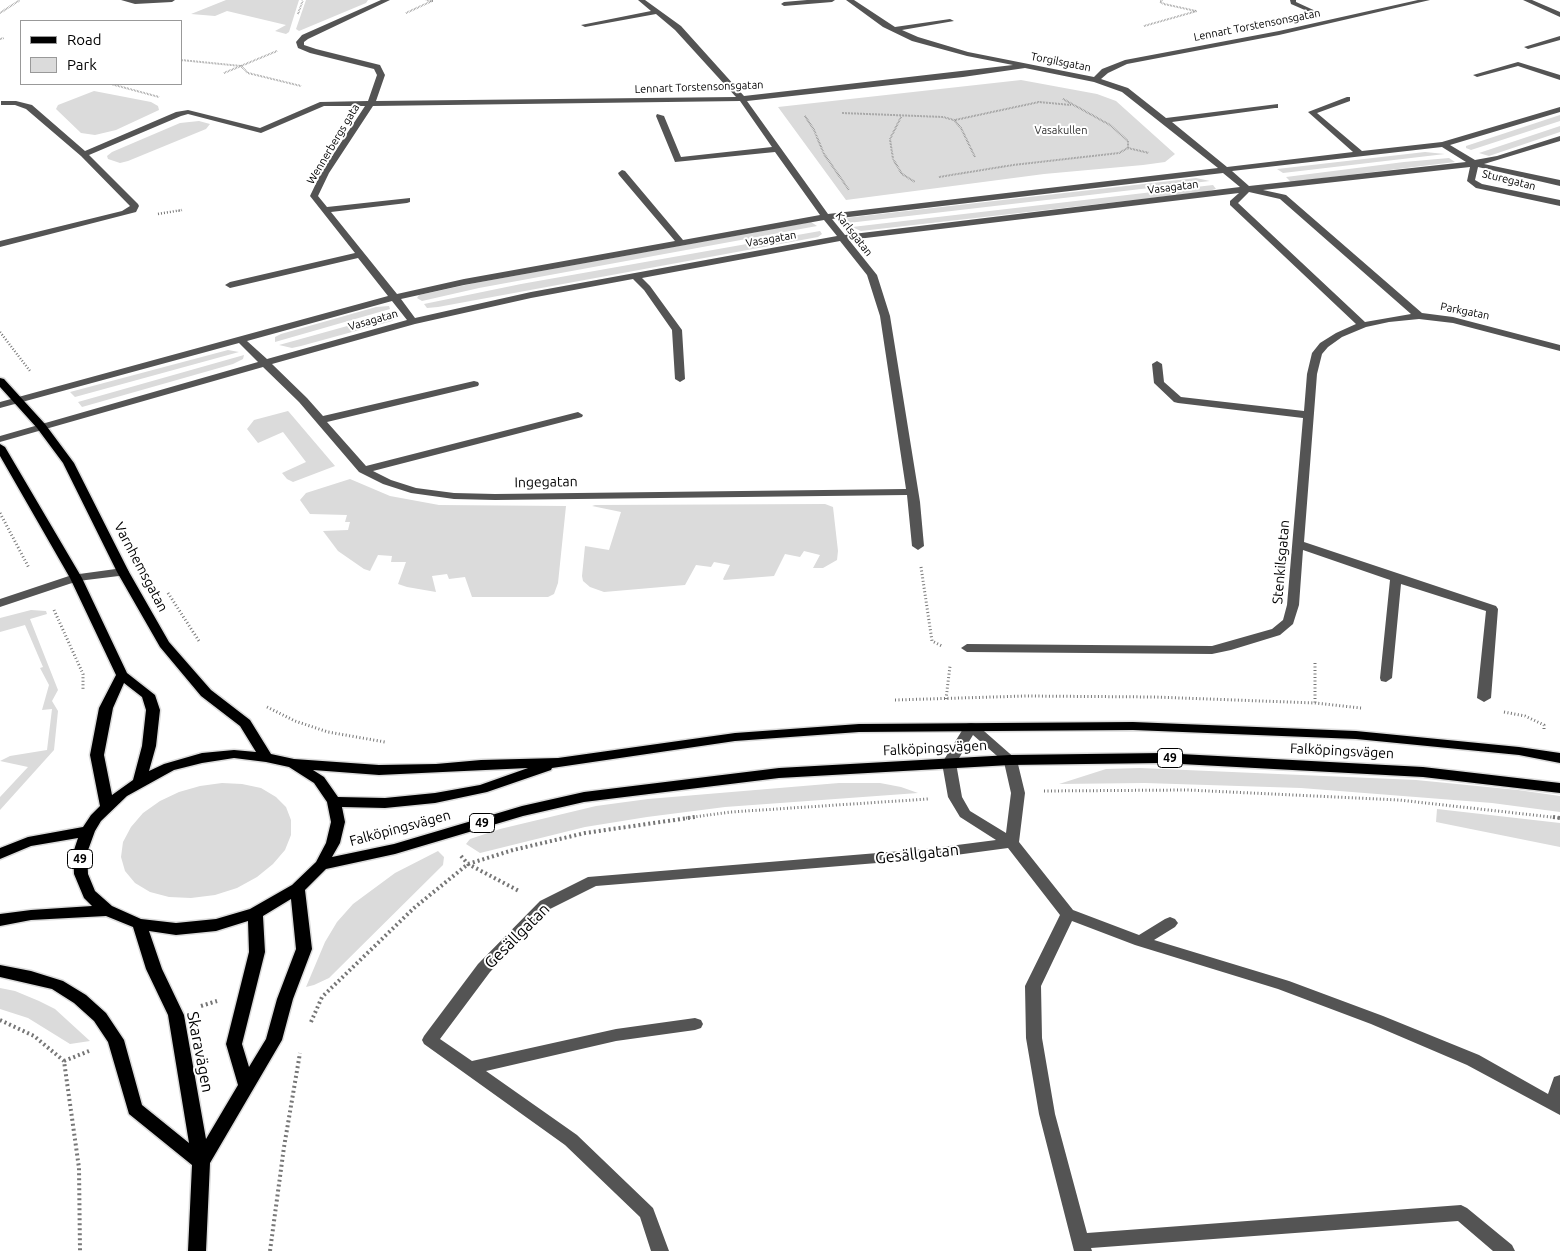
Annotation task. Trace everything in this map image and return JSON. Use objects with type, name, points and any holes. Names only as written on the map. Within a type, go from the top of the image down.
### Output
[{"type":"main road","name":"Varnhemsgatan","points":[[0,382],[41,426],[68,463],[123,572],[164,644],[206,693],[245,724],[266,757]]},
{"type":"main road","points":[[0,447],[76,578],[122,675],[148,695],[153,710],[149,746],[139,782]]},
{"type":"main road","points":[[107,806],[97,754],[105,721],[106,708],[122,675]]},
{"type":"main road","name":"Falköpingsvägen","points":[[294,764],[379,770],[436,769],[480,765],[558,763],[735,737],[859,728],[1133,726],[1356,735],[1519,751],[1560,758]]},
{"type":"main road","name":"49","points":[[234,754],[266,757],[294,764],[319,780],[334,802],[338,822],[333,843],[321,865],[297,889],[255,913],[216,925],[176,929],[139,924],[106,910],[89,894],[81,874],[80,853],[88,831],[107,806],[139,782],[170,767],[202,758],[234,754]]},
{"type":"main road","name":"Falköpingsvägen","points":[[321,865],[396,848],[522,811],[584,796],[779,773],[1010,760],[1162,758],[1423,772],[1560,788]]},
{"type":"main road","name":"Falköpingsvägen","points":[[334,802],[385,804],[435,798],[482,789],[558,763]]},
{"type":"main road","points":[[0,854],[28,842],[88,831]]},
{"type":"main road","name":"Skaravägen","points":[[201,1162],[274,1040],[285,999],[304,949],[297,889]]},
{"type":"main road","points":[[0,920],[31,915],[106,910]]},
{"type":"main road","points":[[247,1086],[234,1044],[257,952],[255,913]]},
{"type":"main road","name":"Skaravägen","points":[[139,924],[154,969],[176,1015],[201,1162],[197,1251]]},
{"type":"main road","points":[[0,972],[31,977],[56,985],[80,999],[100,1017],[116,1040],[134,1109],[201,1162]]},
{"type":"street","points":[[124,0],[135,2],[172,0]]},
{"type":"street","name":"Wennerbergs gata","points":[[387,0],[305,37],[300,42],[301,46],[314,51],[377,67],[381,75],[371,103],[325,173],[314,196],[413,321]]},
{"type":"street","name":"Karlsgatan","points":[[641,0],[678,28],[742,99],[826,217],[872,275],[885,316],[912,492],[918,546]]},
{"type":"street","points":[[784,4],[832,0]]},
{"type":"street","name":"Torgilsgatan","points":[[849,0],[894,29],[914,39],[951,50],[1096,80],[1125,90],[1212,157],[1247,189],[1283,197],[1419,316]]},
{"type":"street","points":[[1293,0],[1293,3],[1316,12]]},
{"type":"street","name":"Lennart Torstensonsgatan","points":[[1096,80],[1105,71],[1125,62],[1279,33],[1427,0]]},
{"type":"street","points":[[1526,0],[1560,14]]},
{"type":"street","points":[[585,25],[658,12]]},
{"type":"street","points":[[894,29],[950,21]]},
{"type":"street","points":[[1528,47],[1560,38]]},
{"type":"street","points":[[1477,75],[1518,64],[1560,78]]},
{"type":"street","name":"Lennart Torstensonsgatan","points":[[188,112],[261,131],[322,104],[742,99],[963,75],[1025,66]]},
{"type":"street","points":[[1347,99],[1312,112],[1360,154]]},
{"type":"street","points":[[0,244],[125,213],[133,210],[135,206],[84,154],[29,107],[16,103],[4,103]]},
{"type":"street","points":[[1165,121],[1275,106]]},
{"type":"street","name":"Vasagatan","points":[[0,405],[393,298],[464,282],[826,217],[1443,144],[1560,109]]},
{"type":"street","points":[[84,154],[179,114],[188,112]]},
{"type":"street","points":[[660,116],[678,160],[778,149]]},
{"type":"street","name":"Vasagatan","points":[[0,439],[264,362],[413,321],[531,295],[843,238],[1247,189],[1475,164],[1560,138]]},
{"type":"street","name":"Sturegatan","points":[[1443,144],[1475,164],[1560,182]]},
{"type":"street","name":"Sturegatan","points":[[1475,164],[1471,181],[1479,186],[1560,204]]},
{"type":"street","points":[[622,174],[681,243]]},
{"type":"street","points":[[1247,189],[1233,203],[1363,325]]},
{"type":"street","points":[[325,210],[407,200]]},
{"type":"street","points":[[230,285],[360,255]]},
{"type":"street","points":[[635,276],[647,288],[676,330],[680,379]]},
{"type":"street","name":"Parkgatan","points":[[1363,325],[1389,319],[1419,316],[1453,320],[1560,348]]},
{"type":"street","name":"Stenkilsgatan","points":[[967,648],[1212,650],[1276,632],[1289,621],[1293,605],[1312,374],[1317,353],[1339,335],[1363,325]]},
{"type":"street","name":"Ingegatan","points":[[241,340],[320,420],[364,470],[387,482],[415,491],[478,497],[912,492]]},
{"type":"street","points":[[1157,364],[1159,383],[1178,400],[1309,415]]},
{"type":"street","points":[[320,420],[474,384]]},
{"type":"street","points":[[364,470],[578,415]]},
{"type":"street","points":[[1298,544],[1492,609],[1484,698]]},
{"type":"street","points":[[0,603],[76,578],[123,572]]},
{"type":"street","points":[[1386,678],[1396,578]]},
{"type":"street","points":[[1012,843],[1018,793],[1010,760],[971,727],[949,764],[955,797],[966,814],[1012,843],[1068,914],[1140,941],[1283,985],[1378,1020],[1473,1060],[1557,1105],[1560,1082]]},
{"type":"street","name":"Gesällgatan","points":[[660,1251],[647,1213],[571,1140],[430,1040],[484,968],[545,904],[593,881],[926,854],[1012,843]]},
{"type":"street","points":[[1068,914],[1033,986],[1034,1038],[1047,1114],[1082,1246],[1461,1213],[1506,1251]]},
{"type":"street","points":[[1140,941],[1170,923]]},
{"type":"street","points":[[470,1068],[616,1035],[695,1024]]},
{"type":"path","points":[[0,14],[20,0]]},
{"type":"path","points":[[404,14],[432,1],[426,0]]},
{"type":"path","points":[[1144,26],[1197,11],[1164,4],[1160,2],[1162,0]]},
{"type":"path","points":[[0,39],[4,38]]},
{"type":"path","points":[[224,73],[277,51]]},
{"type":"path","points":[[182,60],[241,66],[248,73],[308,88]]},
{"type":"path","points":[[115,85],[182,104],[188,112]]},
{"type":"path","points":[[1056,95],[1110,125],[1128,142],[1128,148]]},
{"type":"path","points":[[840,113],[943,117],[954,120],[1032,103],[1074,105]]},
{"type":"path","points":[[804,114],[814,130],[824,154],[852,196]]},
{"type":"path","points":[[901,116],[890,139],[893,159],[902,174],[916,182],[909,184]]},
{"type":"path","points":[[954,120],[961,128],[975,157]]},
{"type":"path","points":[[935,178],[1005,166],[1119,152],[1128,148],[1154,154]]},
{"type":"path","points":[[0,513],[40,590],[54,610],[83,674],[83,697]]},
{"type":"path","points":[[918,546],[932,641],[946,648],[967,648]]},
{"type":"path","points":[[164,588],[204,648]]},
{"type":"path","points":[[946,699],[952,648]]},
{"type":"path","points":[[1315,663],[1315,703]]},
{"type":"path","points":[[1484,698],[1486,705],[1490,708],[1525,716],[1544,725],[1544,732]]},
{"type":"path","points":[[265,706],[295,721],[328,732],[392,743]]},
{"type":"path","points":[[1047,791],[1188,790],[1399,800],[1560,818]]},
{"type":"path","points":[[306,1031],[322,997],[414,908],[468,864],[513,850],[585,833],[732,812],[926,799]]},
{"type":"path","points":[[468,864],[545,904]]},
{"type":"path","points":[[0,1020],[34,1036],[64,1062],[80,1168],[80,1251]]},
{"type":"path","points":[[270,1251],[284,1147],[301,1050]]},
{"type":"green space","points":[[226,0],[299,0],[289,32],[286,34],[275,31],[286,25],[227,11],[215,16],[191,14]]},
{"type":"green space","points":[[306,0],[368,0],[366,3],[299,31],[296,29]]},
{"type":"green space","name":"Vasakullen","points":[[1021,80],[1097,94],[1116,101],[1175,154],[1165,162],[1044,174],[846,200],[778,107]]},
{"type":"green space","points":[[94,91],[151,102],[158,106],[159,110],[116,130],[95,135],[81,133],[56,109],[58,105]]},
{"type":"green space","points":[[1560,115],[1560,121],[1471,150],[1466,148],[1466,146]]},
{"type":"green space","points":[[199,121],[210,124],[206,129],[128,161],[120,163],[108,159],[107,156],[112,152],[180,123]]},
{"type":"green space","points":[[1560,126],[1560,132],[1489,156],[1479,153]]},
{"type":"green space","points":[[1425,152],[1445,154],[1283,173],[1277,169]]},
{"type":"green space","points":[[1449,158],[1455,162],[1291,182],[1286,177],[1404,162]]},
{"type":"green space","points":[[1196,178],[1210,181],[848,223],[845,218]]},
{"type":"green space","points":[[1213,185],[1216,189],[1204,192],[861,231],[852,227]]},
{"type":"green space","points":[[811,222],[817,226],[479,288],[422,301],[417,298],[419,295],[475,283]]},
{"type":"green space","points":[[820,231],[822,234],[818,237],[438,307],[427,308],[424,304],[521,284]]},
{"type":"green space","points":[[389,306],[390,309],[275,342],[275,337],[281,334],[376,307]]},
{"type":"green space","points":[[394,313],[396,317],[392,321],[292,348],[279,345]]},
{"type":"green space","points":[[228,350],[239,352],[75,397],[70,392]]},
{"type":"green space","points":[[244,355],[243,359],[233,364],[82,407],[78,402]]},
{"type":"green space","points":[[288,411],[335,466],[293,482],[287,479],[282,473],[306,462],[283,432],[258,443],[247,429],[254,420]]},
{"type":"green space","points":[[350,479],[390,496],[439,505],[566,506],[558,583],[554,594],[548,597],[472,597],[465,577],[449,579],[447,574],[432,576],[436,592],[407,587],[398,584],[406,562],[391,562],[392,556],[378,555],[370,571],[364,569],[338,551],[323,531],[348,530],[350,522],[345,522],[347,515],[310,514],[300,500],[306,493]]},
{"type":"green space","points":[[825,504],[833,507],[838,551],[837,560],[823,568],[813,568],[820,555],[804,551],[800,557],[785,554],[774,576],[724,580],[730,565],[714,562],[711,567],[696,565],[685,585],[604,592],[590,587],[583,581],[585,546],[609,550],[621,512],[592,506],[595,505]]},
{"type":"green space","points":[[31,610],[46,611],[47,614],[30,619],[58,690],[52,701],[58,711],[54,750],[0,810],[0,797],[28,767],[0,761],[10,756],[47,750],[52,709],[42,710],[49,685],[40,668],[43,667],[25,625],[0,632],[0,618]]},
{"type":"green space","points":[[1140,768],[1416,780],[1518,790],[1560,796],[1560,812],[1492,803],[1301,788],[1145,783],[1059,784],[1106,769]]},
{"type":"green space","points":[[222,783],[242,784],[261,788],[276,797],[286,807],[291,820],[291,835],[285,850],[273,864],[257,877],[237,888],[215,895],[191,898],[169,897],[150,892],[135,883],[125,871],[121,857],[123,842],[131,827],[143,813],[160,801],[179,792],[200,786]]},
{"type":"green space","points":[[839,783],[880,783],[918,793],[725,807],[647,817],[585,827],[480,853],[466,844],[470,839],[500,829],[596,806],[648,799]]},
{"type":"green space","points":[[1437,809],[1560,823],[1560,847],[1436,822]]},
{"type":"green space","points":[[438,851],[444,857],[443,865],[329,978],[306,987],[325,942],[337,922],[353,904],[395,873]]},
{"type":"green space","points":[[0,988],[15,991],[55,1009],[90,1041],[70,1044],[28,1018],[0,1009]]}]
